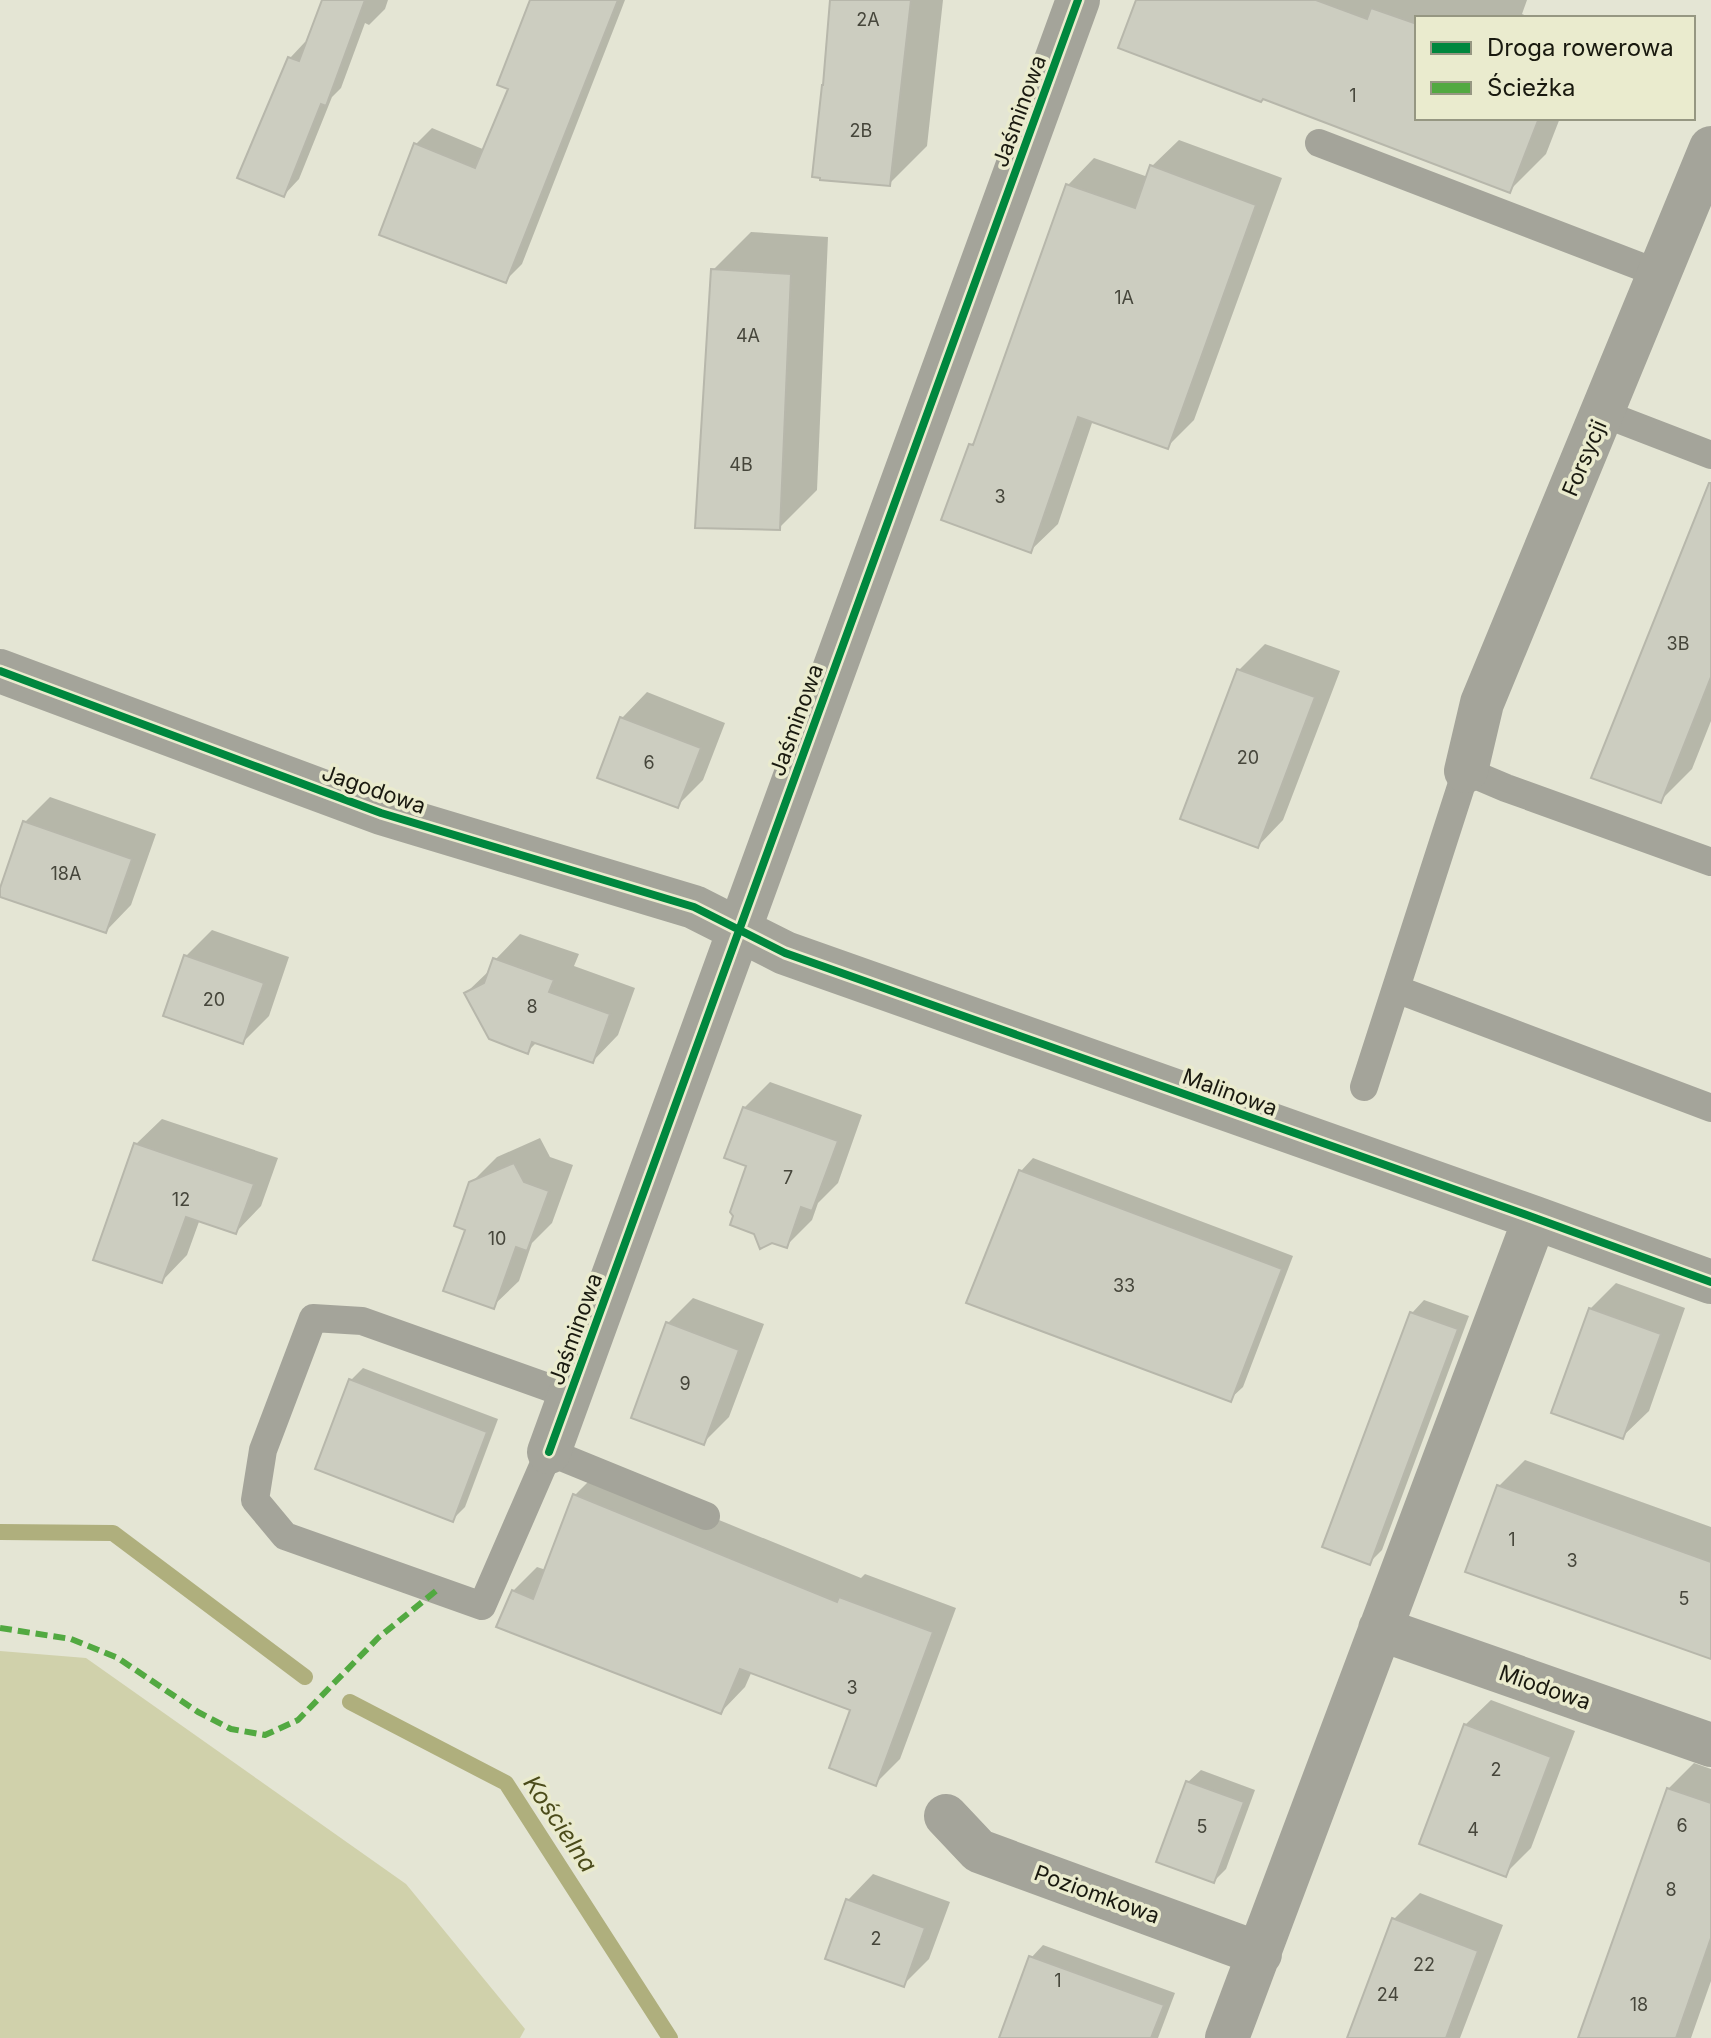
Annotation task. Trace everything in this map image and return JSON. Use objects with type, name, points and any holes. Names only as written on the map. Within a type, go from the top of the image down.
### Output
[{"type":"street","name":"Jaśminowa","points":[[549,1452],[1078,0]]},
{"type":"street","name":"Forsycji","points":[[1466,771],[1482,703],[1711,148]]},
{"type":"street","name":"Jagodowa","points":[[0,671],[381,813],[694,907],[739,930]]},
{"type":"street","name":"Malinowa","points":[[739,930],[785,953],[1711,1282]]},
{"type":"street","points":[[1227,2038],[1535,1218]]},
{"type":"street","name":"Miodowa","points":[[1380,1629],[1711,1745]]},
{"type":"street","name":"Poziomkowa","points":[[946,1816],[979,1851],[1260,1954]]},
{"type":"lane","points":[[1319,143],[1660,274]]},
{"type":"lane","points":[[1602,413],[1711,455]]},
{"type":"lane","points":[[1364,1087],[1466,771],[1711,862]]},
{"type":"lane","points":[[1396,989],[1711,1108]]},
{"type":"lane","points":[[570,1395],[362,1321],[313,1318],[263,1450],[255,1500],[285,1536],[482,1606],[549,1452],[706,1516]]},
{"type":"green space","points":[[0,1651],[86,1658],[406,1884],[525,2029],[520,2038],[0,2038]]},
{"type":"building","points":[[322,0],[365,0],[326,106],[321,104],[284,197],[237,178],[288,57],[299,61]]},
{"type":"building","points":[[530,0],[618,0],[506,283],[379,235],[414,143],[475,168],[508,89],[497,85]]},
{"type":"building","points":[[830,0],[911,0],[890,186],[812,177]]},
{"type":"building","points":[[1136,0],[1316,0],[1367,19],[1371,8],[1415,23],[1415,120],[1538,120],[1510,193],[1263,99],[1261,102],[1118,48]]},
{"type":"building","points":[[1150,165],[1256,205],[1168,449],[1078,417],[1031,553],[941,520],[969,444],[973,445],[1066,184],[1135,208]]},
{"type":"building","points":[[711,269],[791,274],[780,530],[695,528]]},
{"type":"building","points":[[1709,483],[1711,677],[1661,803],[1591,778]]},
{"type":"building","points":[[1237,669],[1315,697],[1258,848],[1180,819]]},
{"type":"building","points":[[620,717],[701,748],[678,808],[597,778]]},
{"type":"building","points":[[23,821],[132,859],[106,933],[0,897],[0,888]]},
{"type":"building","points":[[184,955],[264,983],[243,1044],[163,1016]]},
{"type":"building","points":[[493,958],[554,980],[549,992],[610,1014],[593,1063],[532,1042],[528,1054],[489,1039],[464,993],[484,983]]},
{"type":"building","points":[[743,1107],[838,1141],[812,1211],[801,1207],[787,1248],[772,1243],[760,1249],[754,1234],[730,1225],[733,1216],[730,1212],[746,1166],[724,1158]]},
{"type":"building","points":[[134,1143],[254,1184],[236,1234],[186,1217],[162,1283],[93,1260]]},
{"type":"building","points":[[514,1163],[524,1182],[549,1191],[527,1251],[516,1247],[494,1309],[443,1291],[465,1230],[454,1226],[469,1182]]},
{"type":"building","points":[[1019,1170],[1282,1269],[1231,1402],[966,1303]]},
{"type":"building","points":[[1589,1308],[1661,1334],[1623,1439],[1551,1413]]},
{"type":"building","points":[[1410,1312],[1458,1329],[1370,1565],[1322,1547]]},
{"type":"building","points":[[666,1322],[739,1350],[704,1445],[631,1418]]},
{"type":"building","points":[[349,1379],[487,1432],[453,1522],[315,1469]]},
{"type":"building","points":[[1497,1485],[1711,1562],[1711,1659],[1465,1572]]},
{"type":"building","points":[[573,1494],[837,1602],[839,1597],[933,1632],[876,1786],[829,1768],[850,1710],[740,1669],[721,1714],[496,1627],[512,1590],[533,1599]]},
{"type":"building","points":[[1464,1724],[1551,1757],[1506,1877],[1419,1844]]},
{"type":"building","points":[[1186,1781],[1244,1802],[1214,1883],[1156,1862]]},
{"type":"building","points":[[1667,1788],[1711,1803],[1711,1938],[1676,2038],[1578,2038]]},
{"type":"building","points":[[846,1899],[925,1928],[904,1987],[825,1959]]},
{"type":"building","points":[[1392,1918],[1478,1951],[1446,2038],[1347,2038]]},
{"type":"building","points":[[1029,1956],[1164,2005],[1151,2038],[999,2038]]},
{"type":"waterway","name":"Kościelna","points":[[0,1532],[113,1533],[305,1677]]},
{"type":"waterway","name":"Kościelna","points":[[350,1702],[506,1783],[670,2038]]},
{"type":"marked path","points":[[0,1628],[71,1639],[118,1658],[198,1712],[231,1729],[265,1735],[298,1720],[378,1638],[437,1590]]},
{"type":"cycle path","points":[[549,1452],[1078,0]]},
{"type":"cycle path","points":[[0,671],[381,813],[694,907],[785,953],[1711,1282]]}]
